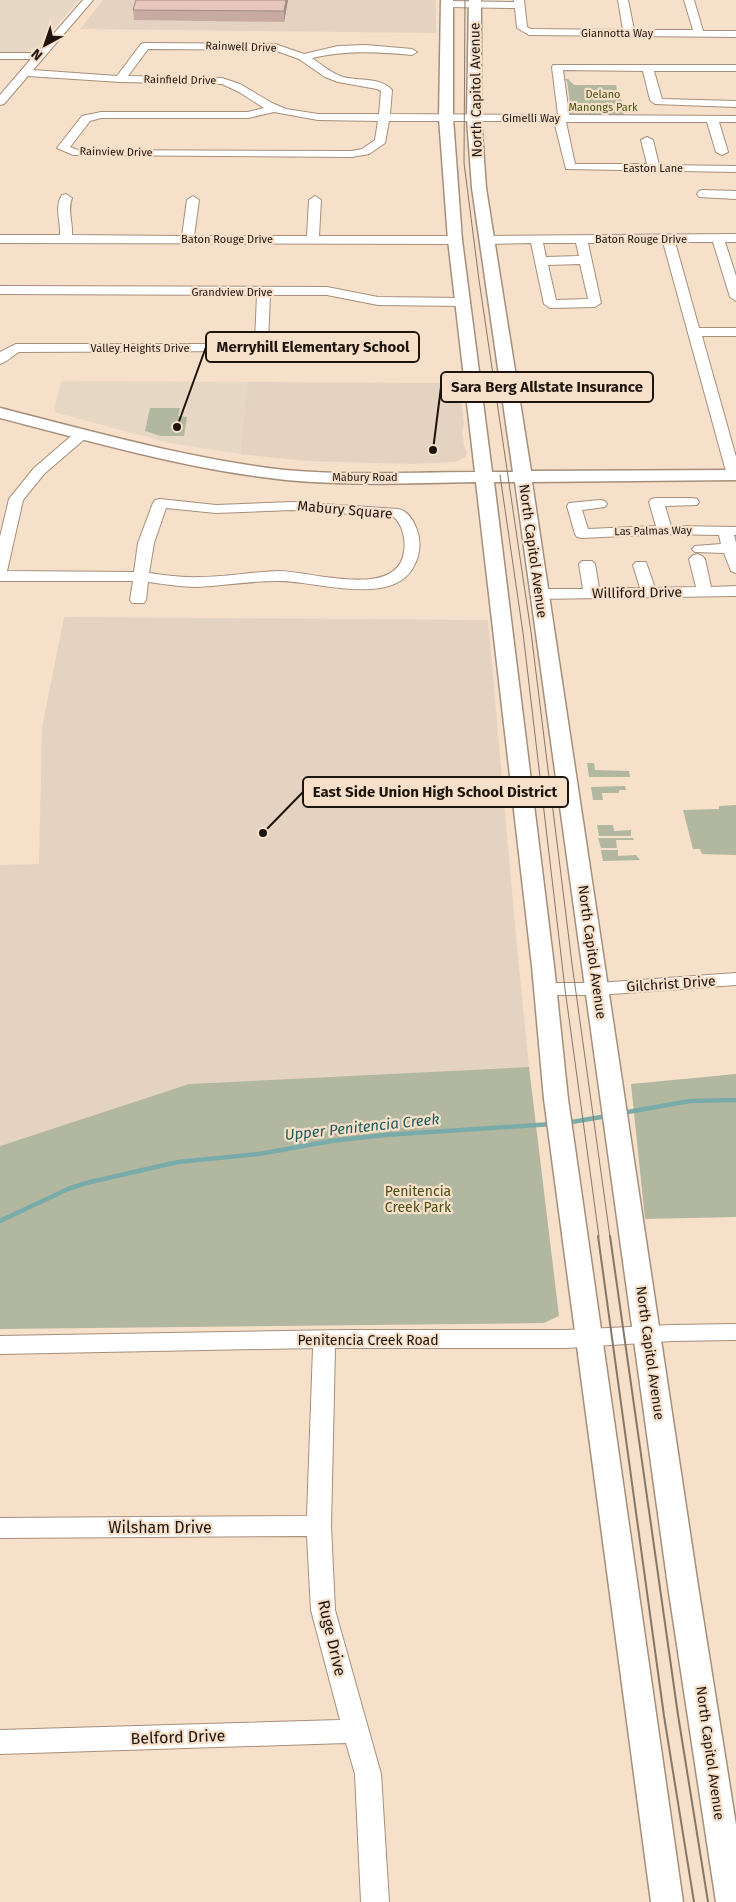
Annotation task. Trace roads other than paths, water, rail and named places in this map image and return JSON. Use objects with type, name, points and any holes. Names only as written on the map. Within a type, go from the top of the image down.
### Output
[{"type":"main road","name":"North Capitol Avenue","points":[[447,2],[446,118],[455,240],[545,989],[556,1099],[667,1902]]},
{"type":"main road","name":"North Capitol Avenue","points":[[475,2],[474,118],[479,188],[732,1902]]},
{"type":"main road","name":"Mabury Road","points":[[0,413],[165,455],[222,466],[287,475],[361,478],[735,476]]},
{"type":"street","points":[[0,102],[4,93],[26,73],[88,0]]},
{"type":"street","points":[[623,0],[629,33]]},
{"type":"street","points":[[689,0],[700,34]]},
{"type":"street","name":"Giannotta Way","points":[[447,2],[520,2],[522,28],[529,32],[736,34]]},
{"type":"street","name":"Rainwell Drive","points":[[120,79],[145,46],[275,47],[303,57],[329,75],[342,80],[380,86],[387,90],[381,141],[365,152]]},
{"type":"street","points":[[303,57],[338,49],[366,48],[412,52]]},
{"type":"street","points":[[0,56],[41,56]]},
{"type":"street","points":[[570,159],[561,118],[557,68],[736,68]]},
{"type":"street","points":[[648,68],[656,100],[659,102],[736,104]]},
{"type":"street","name":"Rainfield Drive","points":[[26,73],[120,79],[222,81],[232,83],[274,109],[294,114],[318,117],[446,118]]},
{"type":"street","name":"Rainview Drive","points":[[274,109],[248,115],[101,115],[86,118],[63,148],[77,153],[352,154],[365,152]]},
{"type":"street","name":"Gimelli Way","points":[[446,118],[736,119]]},
{"type":"street","points":[[712,119],[722,152]]},
{"type":"street","points":[[647,140],[654,168]]},
{"type":"street","name":"Easton Lane","points":[[570,159],[654,168],[736,169]]},
{"type":"street","points":[[736,178],[733,178],[736,191]]},
{"type":"street","points":[[703,194],[736,195]]},
{"type":"street","points":[[66,198],[62,206],[67,224],[66,239]]},
{"type":"street","points":[[188,238],[192,200]]},
{"type":"street","points":[[312,239],[315,200]]},
{"type":"street","points":[[718,238],[735,289]]},
{"type":"street","name":"Baton Rouge Drive","points":[[487,240],[736,238]]},
{"type":"street","name":"Baton Rouge Drive","points":[[0,239],[455,240]]},
{"type":"street","points":[[536,240],[550,304],[595,304],[581,239]]},
{"type":"street","points":[[668,239],[735,476]]},
{"type":"street","points":[[540,261],[585,260]]},
{"type":"street","name":"Grandview Drive","points":[[0,290],[327,291],[378,301],[463,302]]},
{"type":"street","name":"Valley Heights Drive","points":[[0,360],[5,354],[16,348],[246,348],[254,346],[261,343],[264,292]]},
{"type":"street","points":[[694,332],[736,332]]},
{"type":"street","points":[[0,570],[16,499],[39,471],[82,434]]},
{"type":"street","points":[[1,495],[16,499]]},
{"type":"street","name":"Mabury Square","points":[[0,576],[142,577],[197,582],[252,576],[288,576],[339,582],[381,583],[401,574],[405,568],[412,547],[411,533],[398,513],[292,506],[216,509],[160,502],[146,543],[142,577],[138,600]]},
{"type":"street","points":[[665,530],[656,502],[692,502]]},
{"type":"street","name":"Las Palmas Way","points":[[600,504],[574,506],[582,534],[665,530],[730,531],[730,548],[736,567]]},
{"type":"street","points":[[705,592],[698,554],[730,548]]},
{"type":"street","points":[[587,564],[592,594]]},
{"type":"street","points":[[641,565],[649,593]]},
{"type":"street","name":"Williford Drive","points":[[538,594],[736,591]]},
{"type":"street","name":"Gilchrist Drive","points":[[545,989],[598,988],[736,979]]},
{"type":"street","name":"Penitencia Creek Road","points":[[0,1344],[489,1340],[736,1332]]},
{"type":"street","name":"Ruge Drive","points":[[324,1340],[319,1526],[323,1610],[368,1774],[375,1902]]},
{"type":"street","name":"Wilsham Drive","points":[[0,1528],[319,1526]]},
{"type":"street","name":"Belford Drive","points":[[0,1742],[356,1731]]},
{"type":"waterway","name":"Upper Penitencia Creek","points":[[622,1113],[690,1101],[736,1100]]},
{"type":"waterway","name":"Upper Penitencia Creek","points":[[566,1123],[607,1116]]},
{"type":"waterway","name":"Upper Penitencia Creek","points":[[0,1221],[68,1189],[86,1183],[178,1162],[259,1154],[331,1141],[385,1135],[553,1124]]},
{"type":"tram line","points":[[465,0],[464,163],[479,280],[531,632],[572,964],[610,1237]]},
{"type":"tram line","points":[[500,475],[523,633],[565,989],[599,1237]]},
{"type":"tram line","points":[[598,1236],[664,1716],[694,1902]]},
{"type":"tram line","points":[[610,1236],[678,1715],[708,1902]]},
{"type":"place","name":"Merryhill Elementary School","points":[[177,427]]},
{"type":"place","name":"Sara Berg Allstate Insurance","points":[[433,450]]},
{"type":"place","name":"East Side Union High School District","points":[[263,833]]},
{"type":"park label","name":"Delano Manongs Park","points":[[603,100]]},
{"type":"park label","name":"Penitencia Creek Park","points":[[418,1200]]}]
